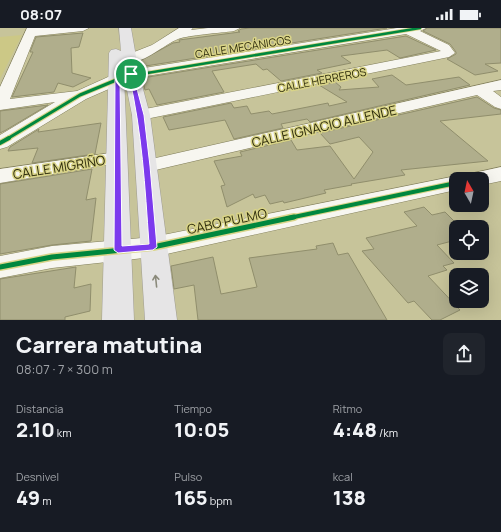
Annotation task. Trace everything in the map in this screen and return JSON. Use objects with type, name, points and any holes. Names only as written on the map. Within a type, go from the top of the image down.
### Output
[{"type":"main road","points":[[116,28],[126,71],[141,115],[147,166],[160,320]]},
{"type":"main road","points":[[118,320],[117,158],[126,71],[125,28]]},
{"type":"street","points":[[0,104],[32,30],[83,28]]},
{"type":"street","points":[[0,143],[83,94],[126,71],[156,48],[187,28]]},
{"type":"street","points":[[174,36],[234,28]]},
{"type":"street","name":"CALLE MECÁNICOS","points":[[126,71],[410,29]]},
{"type":"street","name":"CALLE HERREROS","points":[[141,115],[449,53],[445,48],[410,29]]},
{"type":"street","name":"CALLE IGNACIO ALLENDE","points":[[147,166],[501,84]]},
{"type":"street","points":[[480,90],[501,104]]},
{"type":"street","points":[[0,104],[83,94]]},
{"type":"street","name":"CALLE MIGRIÑO","points":[[0,176],[117,158]]},
{"type":"street","points":[[489,176],[501,174]]},
{"type":"street","name":"CABO PULMO","points":[[0,268],[52,257],[153,247],[449,184]]},
{"type":"shaded area","points":[[22,35],[0,79],[0,37]]},
{"type":"building","points":[[387,28],[139,67],[138,62],[173,43],[180,42],[179,40],[240,32],[238,31],[241,29]]},
{"type":"building","points":[[427,28],[501,28],[501,63],[485,64],[498,71],[475,75],[447,59],[456,54],[456,52],[450,44],[423,31]]},
{"type":"building","points":[[83,33],[79,47],[71,48],[72,73],[91,78],[73,87],[58,83],[54,92],[12,97],[33,52],[30,52],[36,37]]},
{"type":"building","points":[[406,36],[436,50],[400,58],[387,50],[341,56],[351,63],[317,70],[322,73],[281,81],[267,69],[263,70],[256,64],[212,71],[224,92],[157,105],[149,89],[145,90],[142,78]]},
{"type":"building","points":[[392,75],[406,85],[459,77],[470,85],[310,122],[307,119],[281,124],[283,128],[234,139],[225,120],[169,130],[163,117],[231,103],[234,108],[247,106],[251,114],[269,111],[272,114],[328,103],[329,106],[347,102],[319,85],[335,82],[341,87],[339,90],[379,87],[372,79]]},
{"type":"building","points":[[477,97],[494,108],[501,110],[501,114],[440,121],[488,161],[401,170],[405,175],[324,190],[326,193],[284,203],[283,201],[270,204],[265,195],[255,198],[253,194],[227,207],[221,186],[225,185],[214,161],[242,156],[240,152],[291,140],[297,150],[330,146],[354,179],[373,152],[359,137],[330,144],[320,133]]},
{"type":"building","points":[[48,105],[6,130],[0,133],[0,111]]},
{"type":"building","points":[[101,123],[95,154],[32,163],[38,148],[8,151],[10,147],[39,129],[38,132]]},
{"type":"building","points":[[92,169],[86,200],[96,198],[91,241],[52,245],[0,254],[0,184]]},
{"type":"building","points":[[424,207],[432,215],[445,212],[453,220],[449,220],[449,242],[437,245],[449,258],[449,260],[454,263],[443,266],[447,270],[428,276],[449,298],[449,308],[458,308],[460,310],[440,320],[432,320],[414,301],[408,303],[362,251],[374,249],[366,238],[417,226],[404,212]]},
{"type":"building","points":[[333,243],[338,255],[348,253],[387,320],[198,320],[194,285],[174,289],[171,266],[213,257],[221,294],[257,287],[249,258],[317,249],[316,246]]},
{"type":"building","points":[[76,267],[74,288],[91,284],[90,311],[65,317],[65,320],[0,320],[0,279]]},
{"type":"cycle path","points":[[0,143],[80,95],[131,74],[420,28]]},
{"type":"cycle path","points":[[0,267],[52,257],[153,247],[449,184]]},
{"type":"route","points":[[131,74],[141,115],[147,166],[153,247],[118,250],[117,78],[131,74]]}]
